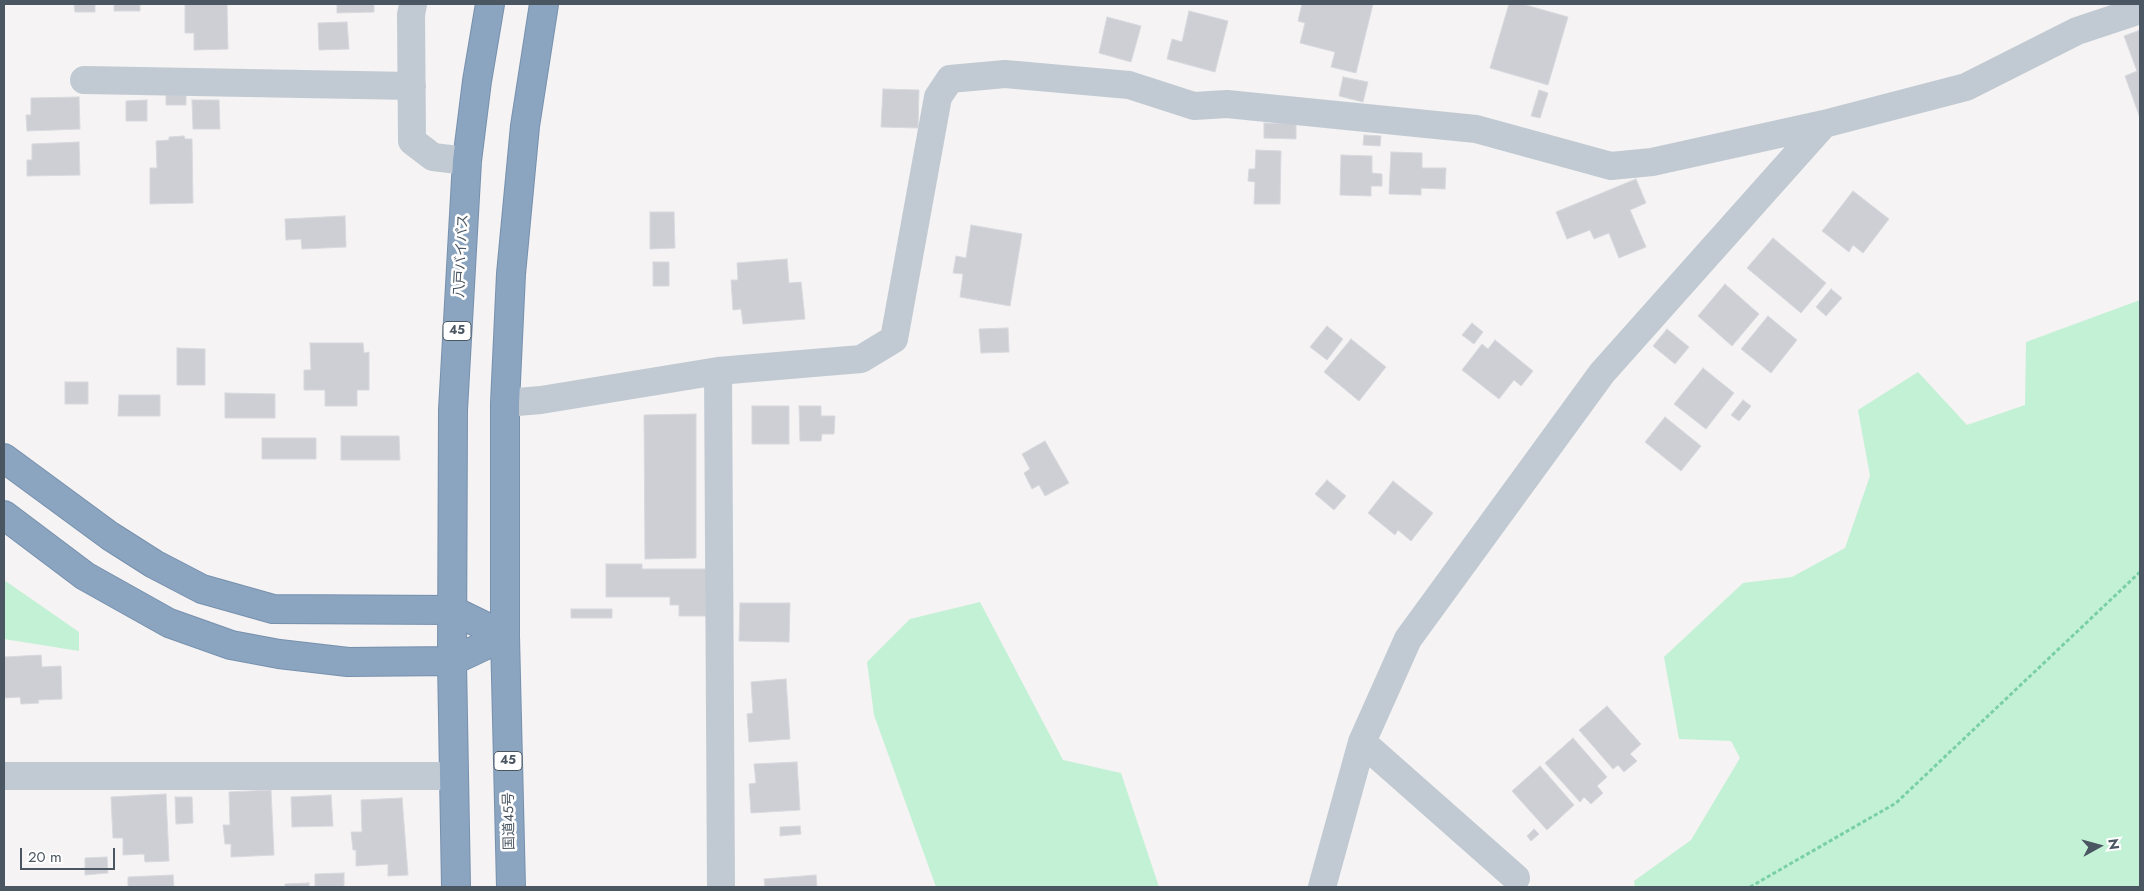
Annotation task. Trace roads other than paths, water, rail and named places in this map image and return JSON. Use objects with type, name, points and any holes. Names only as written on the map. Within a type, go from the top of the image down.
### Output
[{"type":"highway","name":"八戸バイパス","points":[[452,661],[453,410],[467,161],[476,81],[490,4]]},
{"type":"highway","name":"45","points":[[505,636],[506,403],[511,274],[525,126],[544,4]]},
{"type":"highway","points":[[4,458],[110,536],[154,564],[202,589],[273,609],[452,610],[505,636]]},
{"type":"highway","points":[[4,515],[85,576],[169,623],[231,645],[279,654],[348,662],[452,661],[505,636]]},
{"type":"highway","name":"国道45号","points":[[505,636],[511,887]]},
{"type":"highway","name":"45","points":[[452,661],[456,887]]},
{"type":"street","points":[[413,4],[411,15],[412,141],[433,157],[467,161]]},
{"type":"street","points":[[506,403],[541,400],[718,371],[860,359],[894,339],[938,97],[950,80],[1015,74],[1129,85],[1194,106],[1227,104],[1476,129],[1611,166],[1652,162],[1824,124],[1966,87],[2077,31],[2140,10]]},
{"type":"street","points":[[84,80],[412,86]]},
{"type":"street","points":[[1322,887],[1362,742],[1408,639],[1602,374],[1824,124]]},
{"type":"street","points":[[718,371],[721,887]]},
{"type":"street","points":[[1362,742],[1516,878]]},
{"type":"street","points":[[4,776],[454,776]]}]
